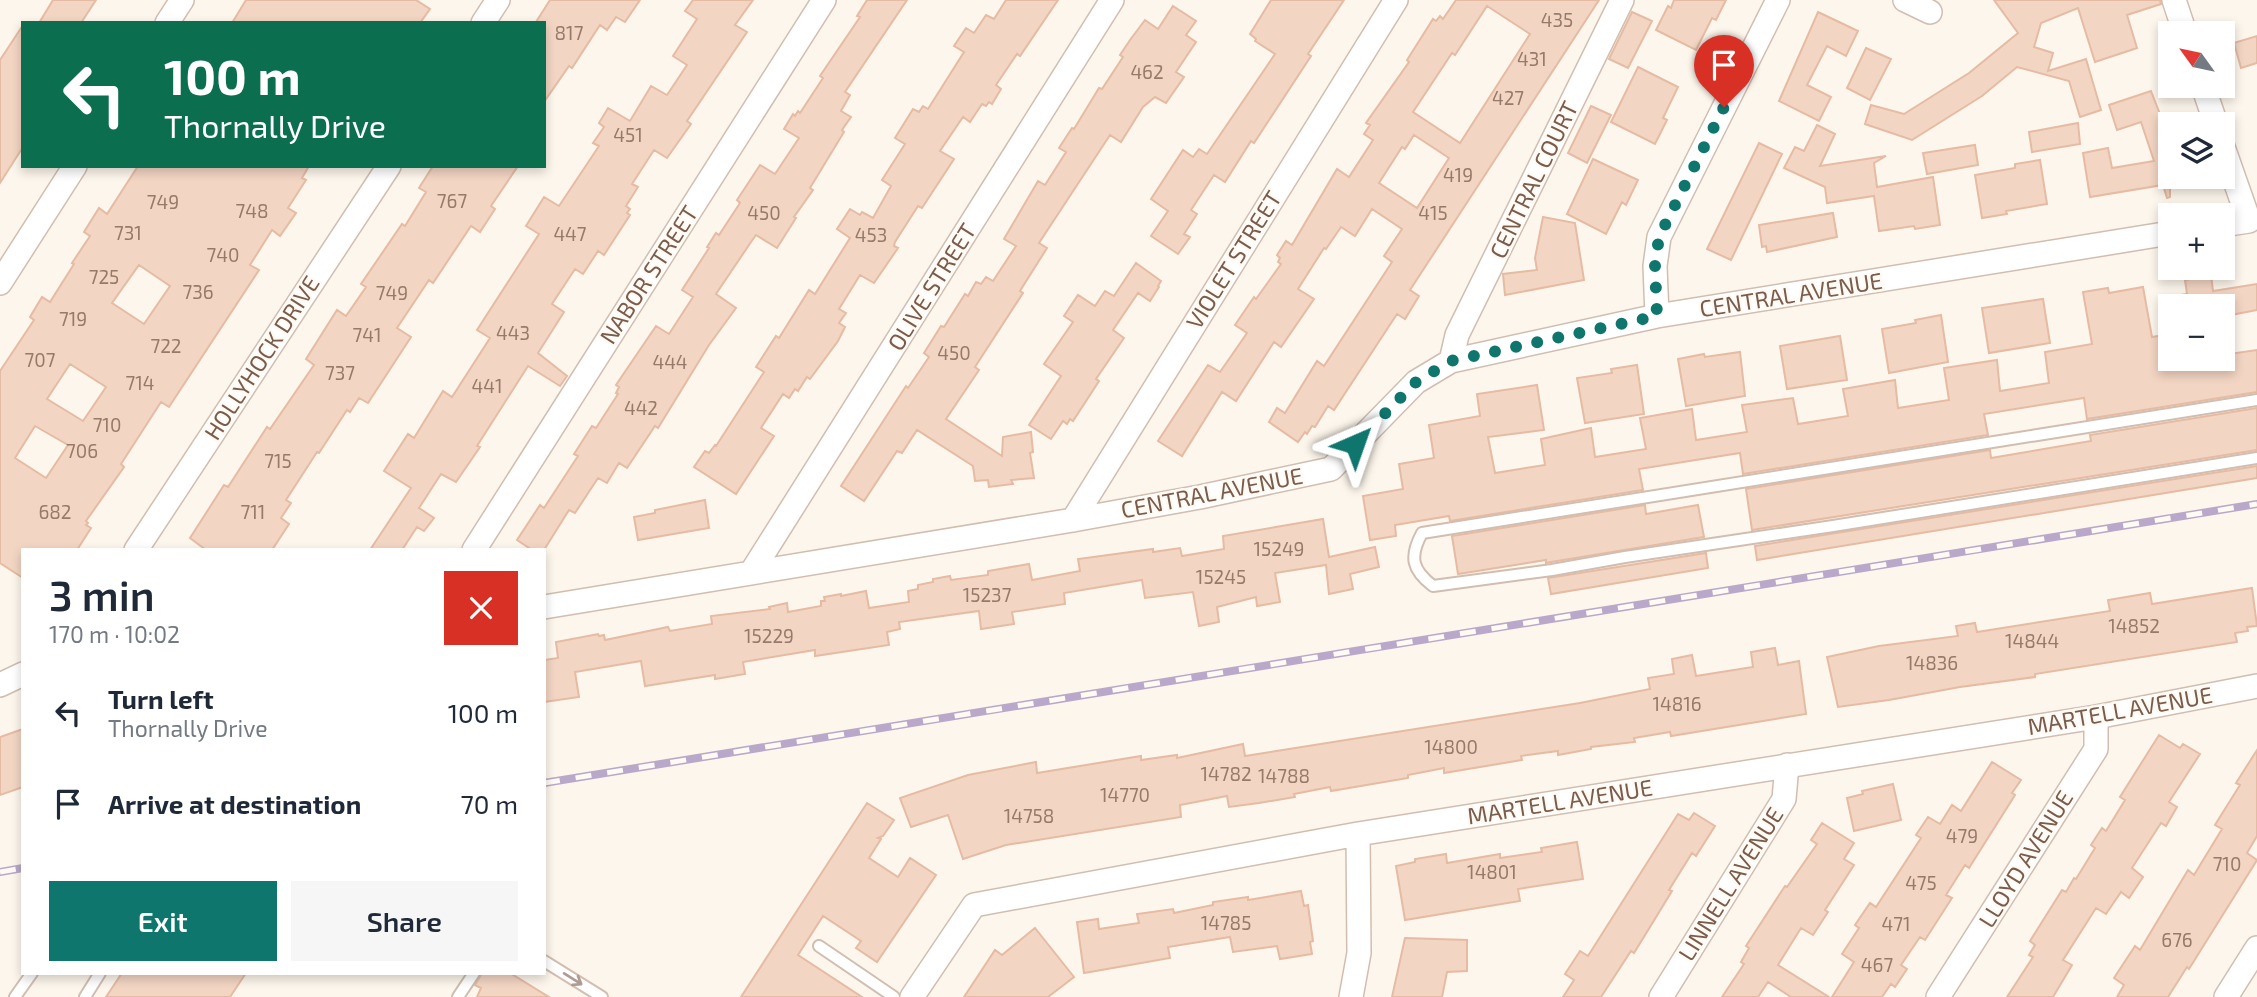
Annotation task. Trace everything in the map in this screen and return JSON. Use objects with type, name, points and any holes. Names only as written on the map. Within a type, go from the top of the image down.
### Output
[{"type":"street","points":[[168,21],[182,0]]},
{"type":"street","points":[[484,21],[498,0]]},
{"type":"street","name":"NABOR STREET","points":[[475,548],[824,0]]},
{"type":"street","name":"OLIVE STREET","points":[[751,573],[1112,0]]},
{"type":"street","name":"VIOLET STREET","points":[[1073,520],[1396,0]]},
{"type":"street","name":"CENTRAL COURT","points":[[1451,361],[1457,335],[1622,0]]},
{"type":"street","points":[[1657,316],[1655,266],[1659,237],[1778,0]]},
{"type":"street","points":[[1905,0],[1930,12]]},
{"type":"street","points":[[2174,0],[2181,21]]},
{"type":"street","points":[[0,283],[74,168]]},
{"type":"street","name":"HOLLYHOCK DRIVE","points":[[137,548],[388,168]]},
{"type":"street","points":[[2235,181],[2249,221],[2235,223]]},
{"type":"street","name":"CENTRAL AVENUE","points":[[546,607],[1073,520],[1331,469],[1416,382],[1451,361],[1657,316],[2158,235]]},
{"type":"street","points":[[0,685],[21,675]]},
{"type":"street","name":"MARTELL AVENUE","points":[[912,997],[974,905],[1358,834],[2096,717],[2257,686]]},
{"type":"street","name":"LLOYD AVENUE","points":[[1938,997],[2096,749],[2096,717]]},
{"type":"street","name":"LINNELL AVENUE","points":[[1661,997],[1784,799],[1787,765]]},
{"type":"street","points":[[1351,997],[1359,953],[1358,834]]},
{"type":"street","points":[[2237,994],[2257,947]]},
{"type":"lane","points":[[2257,400],[1422,533],[1414,547],[1414,563],[1421,577],[1433,586],[1552,570],[2257,458]]},
{"type":"lane","points":[[819,946],[894,997]]},
{"type":"lane","points":[[546,962],[602,997]]},
{"type":"lane","points":[[15,997],[31,975]]},
{"type":"lane","points":[[85,997],[99,975]]},
{"type":"lane","points":[[458,997],[473,975]]},
{"type":"building","points":[[53,0],[96,0],[82,21],[40,21]]},
{"type":"building","points":[[246,0],[416,0],[430,9],[421,21],[233,21]]},
{"type":"building","points":[[550,0],[640,0],[625,22],[616,17],[607,30],[600,25],[572,68],[569,66],[546,99],[546,21],[537,21]]},
{"type":"building","points":[[693,0],[753,0],[735,25],[747,32],[687,121],[691,124],[667,158],[654,150],[632,184],[638,187],[626,206],[630,209],[627,213],[630,215],[604,255],[598,251],[583,274],[575,269],[552,304],[564,312],[538,353],[567,376],[560,386],[528,366],[456,482],[441,474],[419,508],[434,518],[424,531],[417,527],[403,548],[371,548],[411,488],[384,471],[408,434],[414,438],[443,391],[452,397],[490,338],[477,330],[539,234],[526,226],[544,197],[559,206],[599,146],[593,143],[604,127],[599,123],[608,108],[630,121],[651,86],[667,95],[687,65],[673,56],[697,19],[685,11]]},
{"type":"building","points":[[867,0],[907,0],[845,92],[850,95],[841,111],[851,117],[810,188],[813,190],[794,217],[796,218],[777,248],[756,235],[751,242],[716,294],[736,308],[709,345],[658,428],[655,426],[627,468],[619,463],[607,483],[598,478],[575,513],[569,510],[545,548],[529,548],[517,540],[540,505],[544,508],[578,456],[574,454],[592,426],[596,428],[618,394],[616,393],[619,387],[616,385],[656,326],[669,334],[693,297],[682,290],[716,233],[719,235],[740,203],[737,200],[760,165],[775,174],[799,138],[784,129],[793,114],[795,116],[798,111],[800,113],[823,78],[820,76],[860,17],[857,16]]},
{"type":"building","points":[[1006,0],[1058,0],[1020,56],[1017,54],[996,85],[1001,89],[992,104],[982,104],[970,122],[963,117],[940,151],[954,159],[922,208],[918,206],[895,242],[894,246],[898,248],[874,283],[860,275],[839,309],[846,313],[839,323],[845,327],[838,341],[798,391],[795,389],[789,398],[783,394],[761,428],[774,436],[736,494],[694,467],[705,451],[709,453],[716,446],[764,372],[756,367],[776,336],[779,338],[809,290],[815,294],[850,238],[837,229],[850,209],[873,218],[891,186],[882,180],[905,144],[895,138],[913,109],[919,112],[923,106],[928,109],[964,52],[954,46],[966,28],[974,33],[986,15],[994,19]]},
{"type":"building","points":[[1271,0],[1344,0],[1254,143],[1251,141],[1225,182],[1214,175],[1191,210],[1197,214],[1184,234],[1190,237],[1178,254],[1151,236],[1168,211],[1151,199],[1183,150],[1193,157],[1199,149],[1207,154],[1275,54],[1255,41],[1250,34]]},
{"type":"building","points":[[1456,0],[1599,0],[1410,290],[1419,296],[1405,319],[1397,314],[1334,410],[1328,406],[1315,427],[1312,426],[1307,434],[1305,432],[1298,442],[1269,422],[1277,408],[1285,413],[1317,361],[1324,366],[1392,262],[1384,256],[1402,229],[1372,209],[1355,236],[1341,227],[1326,249],[1324,248],[1298,289],[1314,299],[1281,347],[1274,342],[1236,401],[1222,392],[1182,456],[1158,441],[1208,365],[1220,372],[1247,333],[1235,325],[1281,264],[1277,255],[1286,241],[1292,245],[1337,169],[1349,177],[1373,140],[1364,134],[1370,125],[1366,123],[1409,62],[1407,60],[1433,19],[1436,21],[1440,16],[1443,19]],"holes":[[[1487,6],[1530,34],[1460,143],[1413,112]],[[1414,135],[1449,158],[1417,208],[1379,183],[1402,147],[1405,149]]]},
{"type":"building","points":[[1674,0],[1726,0],[1716,20],[1712,18],[1696,50],[1656,30]]},
{"type":"building","points":[[1994,0],[2160,0],[2161,4],[2127,15],[2137,48],[2095,62],[2078,8],[2041,23],[2034,47],[2053,53],[2048,71],[2086,59],[2101,110],[2080,117],[2069,81],[2017,67],[1982,96],[1912,140],[1865,124],[1871,105],[1904,114],[1969,73],[2018,33]]},
{"type":"building","points":[[1173,6],[1196,21],[1186,35],[1196,42],[1176,72],[1184,77],[1166,103],[1155,97],[1143,107],[1121,142],[1110,135],[1039,243],[1047,248],[1020,291],[1023,293],[975,367],[979,370],[946,419],[1002,456],[1003,437],[1031,432],[1033,452],[1030,453],[1034,478],[1011,480],[1013,484],[989,487],[988,480],[975,481],[973,466],[917,430],[902,453],[897,451],[864,501],[841,486],[906,386],[908,388],[929,357],[924,353],[941,326],[944,327],[976,282],[981,284],[986,277],[993,281],[1016,246],[1004,239],[1038,181],[1045,185],[1066,152],[1059,148],[1099,88],[1102,89],[1123,57],[1120,55],[1130,40],[1145,20],[1158,29]]},
{"type":"building","points":[[1632,12],[1652,21],[1628,68],[1609,59]]},
{"type":"building","points":[[1818,12],[1858,31],[1846,56],[1827,46],[1807,85],[1831,97],[1819,121],[1779,101]]},
{"type":"building","points":[[21,28],[21,150],[0,183],[0,60]]},
{"type":"building","points":[[2257,36],[2257,63],[2241,68],[2235,43]]},
{"type":"building","points":[[1866,48],[1891,59],[1870,100],[1847,88]]},
{"type":"building","points":[[1638,67],[1678,87],[1663,118],[1667,120],[1655,144],[1611,122]]},
{"type":"building","points":[[2151,91],[2159,112],[2158,186],[2090,197],[2083,153],[2108,148],[2112,168],[2154,161],[2141,122],[2117,130],[2109,105]]},
{"type":"building","points":[[1591,106],[1611,115],[1587,163],[1568,153]]},
{"type":"building","points":[[2078,123],[2080,144],[2032,152],[2029,132]]},
{"type":"building","points":[[1817,125],[1835,134],[1820,166],[1886,156],[1874,163],[1877,187],[1933,177],[1940,225],[1879,231],[1874,196],[1827,203],[1825,187],[1784,168],[1795,147],[1804,151]]},
{"type":"building","points":[[1759,143],[1782,154],[1731,260],[1707,249]]},
{"type":"building","points":[[1975,145],[1978,165],[1927,174],[1923,153]]},
{"type":"building","points":[[1593,159],[1638,180],[1626,205],[1622,202],[1606,234],[1567,214]]},
{"type":"building","points":[[2040,160],[2047,204],[1982,218],[1975,175],[2015,168],[2015,164]]},
{"type":"building","points":[[137,168],[308,168],[302,178],[306,180],[288,208],[296,213],[280,236],[272,230],[250,265],[259,270],[169,407],[161,402],[121,464],[124,467],[86,521],[86,525],[91,528],[78,548],[21,548],[21,577],[0,563],[0,371],[34,320],[30,317],[42,297],[50,302],[74,264],[72,263],[90,236],[84,232],[99,208],[107,214]],"holes":[[[139,265],[170,286],[144,324],[112,303]],[[70,364],[106,387],[83,421],[47,399]],[[35,426],[68,445],[46,478],[15,458]]]},
{"type":"building","points":[[432,168],[517,168],[491,206],[495,209],[480,232],[471,226],[433,283],[429,280],[397,328],[411,337],[368,403],[359,398],[350,412],[347,410],[286,500],[291,503],[281,518],[289,524],[273,548],[203,548],[190,538],[224,485],[228,487],[267,427],[270,429],[314,365],[306,359],[337,310],[346,316],[366,287],[361,284],[402,224],[405,226],[426,192],[419,188]]},
{"type":"building","points":[[2164,189],[2170,189],[2170,197],[2167,198]]},
{"type":"building","points":[[1833,213],[1837,237],[1767,252],[1766,246],[1762,247],[1759,225]]},
{"type":"building","points":[[1543,217],[1575,223],[1584,280],[1505,295],[1503,274],[1537,270],[1535,258]]},
{"type":"building","points":[[1136,263],[1161,281],[1159,287],[1150,301],[1138,293],[1113,330],[1124,338],[1096,379],[1099,381],[1073,421],[1070,419],[1067,424],[1063,421],[1051,439],[1029,425],[1061,376],[1044,364],[1073,322],[1064,316],[1078,295],[1095,306],[1105,291],[1114,296]]},
{"type":"building","points":[[2185,280],[2212,280],[2213,291],[2257,284],[2257,310],[2235,314],[2235,294],[2187,294]]},
{"type":"building","points":[[2143,287],[2152,337],[2158,336],[2158,371],[2235,371],[2235,353],[2257,350],[2257,392],[2087,419],[2084,398],[1984,414],[1988,435],[1743,474],[1740,453],[1639,469],[1643,490],[1450,521],[1449,516],[1395,525],[1396,536],[1370,540],[1363,496],[1403,489],[1399,464],[1434,458],[1429,425],[1480,416],[1477,394],[1537,385],[1544,430],[1488,437],[1495,473],[1545,465],[1541,439],[1591,428],[1595,457],[1646,449],[1640,418],[1692,409],[1696,440],[1747,432],[1742,405],[1793,398],[1798,424],[1848,416],[1843,389],[1895,380],[1898,408],[1949,400],[1944,368],[1997,360],[2000,391],[2049,383],[2045,352],[2092,344],[2083,292],[2108,288],[2109,293]]},
{"type":"building","points":[[2043,299],[2050,343],[1989,353],[1982,308]]},
{"type":"building","points":[[1941,315],[1948,362],[1889,373],[1882,329]]},
{"type":"building","points":[[1840,336],[1847,380],[1787,389],[1780,346]]},
{"type":"building","points":[[1740,352],[1745,396],[1686,406],[1678,359]]},
{"type":"building","points":[[1637,365],[1644,414],[1585,423],[1577,378],[1612,373],[1611,369]]},
{"type":"building","points":[[2257,408],[2257,450],[1752,530],[1746,489],[1990,450],[1991,458],[2091,441],[2090,435]]},
{"type":"building","points":[[2257,466],[2257,478],[1757,560],[1755,546]]},
{"type":"building","points":[[705,500],[709,528],[638,540],[634,517]]},
{"type":"building","points":[[1645,505],[1646,514],[1698,505],[1704,537],[1546,563],[1546,560],[1458,574],[1452,536]]},
{"type":"building","points":[[1323,519],[1329,557],[1375,547],[1379,567],[1350,574],[1353,589],[1329,594],[1326,565],[1275,573],[1280,602],[1257,606],[1256,597],[1217,607],[1219,622],[1199,626],[1193,592],[1145,598],[1142,580],[1064,593],[1065,604],[1012,612],[1014,624],[981,629],[979,611],[899,622],[900,629],[887,632],[889,645],[815,656],[815,650],[743,662],[745,674],[715,679],[715,675],[645,686],[641,661],[575,672],[579,697],[546,702],[546,660],[558,658],[556,642],[598,634],[604,635],[605,640],[668,627],[670,631],[712,624],[711,616],[770,609],[769,607],[787,603],[788,612],[821,606],[821,601],[825,601],[824,597],[866,591],[869,608],[909,602],[908,591],[918,589],[918,585],[933,582],[933,579],[950,576],[951,580],[988,575],[988,571],[1029,564],[1032,580],[1080,571],[1078,559],[1153,549],[1153,552],[1180,548],[1182,556],[1224,549],[1223,536]]},
{"type":"building","points":[[1706,553],[1708,568],[1551,594],[1548,578]]},
{"type":"building","points":[[2252,588],[2257,626],[2235,633],[2237,642],[1838,707],[1827,657],[1879,646],[1958,636],[1956,626],[1975,623],[1977,632],[2110,611],[2108,600],[2150,593],[2152,604]]},
{"type":"building","points":[[1775,648],[1778,665],[1799,661],[1806,714],[1671,736],[1670,732],[1634,738],[1635,742],[1591,747],[1558,755],[1558,751],[1521,756],[1522,760],[1444,773],[1444,768],[1408,775],[1408,778],[1331,791],[1330,787],[1259,803],[1229,807],[1227,796],[1180,805],[1181,817],[1006,845],[963,859],[948,815],[911,827],[900,798],[968,775],[1036,762],[1037,773],[1141,756],[1141,760],[1177,755],[1177,758],[1243,744],[1245,756],[1580,703],[1650,689],[1648,678],[1674,674],[1672,659],[1692,655],[1696,676],[1753,667],[1751,652]]},
{"type":"building","points":[[21,730],[21,788],[0,795],[0,737]]},
{"type":"building","points":[[2159,735],[2180,748],[2183,744],[2200,754],[2169,802],[2177,807],[2166,826],[2161,823],[2132,868],[2143,877],[2129,898],[2121,892],[2106,914],[2096,908],[2063,960],[2072,965],[2053,997],[2007,997],[2033,957],[2029,955],[2035,945],[2030,941],[2062,890],[2066,892],[2074,878],[2076,879],[2095,848],[2091,845],[2102,828],[2106,831],[2125,800],[2120,797]]},
{"type":"building","points":[[2257,750],[2257,836],[2247,853],[2257,860],[2189,969],[2187,967],[2168,997],[2117,997],[2124,985],[2114,978],[2135,946],[2140,950],[2188,870],[2194,875],[2222,829],[2215,825],[2240,785],[2236,783]]},
{"type":"building","points":[[1992,762],[2021,780],[2012,793],[2015,795],[1969,868],[1965,865],[1946,895],[1952,898],[1925,940],[1920,937],[1901,965],[1907,969],[1895,987],[1891,984],[1882,997],[1832,997],[1854,962],[1842,954],[1859,928],[1855,925],[1870,903],[1876,907],[1921,838],[1916,835],[1928,817],[1940,824],[1952,805],[1961,811]]},
{"type":"building","points":[[1893,784],[1901,820],[1854,831],[1847,798],[1863,794],[1862,791]]},
{"type":"building","points":[[867,803],[894,820],[883,836],[878,838],[881,839],[869,858],[898,877],[910,858],[936,875],[877,962],[856,948],[861,941],[823,916],[798,955],[862,997],[741,997]]},
{"type":"building","points":[[1694,813],[1715,826],[1696,856],[1692,853],[1634,953],[1631,951],[1601,997],[1563,997],[1574,980],[1565,974],[1580,951],[1588,956],[1678,814],[1689,820]]},
{"type":"building","points":[[1822,823],[1854,843],[1844,859],[1854,865],[1825,910],[1828,912],[1813,935],[1801,928],[1778,965],[1829,997],[1791,997],[1768,982],[1758,997],[1722,997],[1744,964],[1741,962],[1749,948],[1746,946],[1785,886],[1787,887],[1817,844],[1811,840]]},
{"type":"building","points":[[1577,842],[1583,879],[1518,889],[1520,901],[1405,920],[1396,866],[1415,862],[1415,859],[1446,854],[1447,863],[1500,854],[1500,858],[1542,852],[1541,848]]},
{"type":"building","points":[[1301,891],[1304,906],[1308,905],[1312,954],[1280,959],[1277,946],[1233,952],[1230,937],[1168,947],[1170,958],[1084,973],[1077,922],[1098,919],[1099,929],[1139,923],[1137,914],[1173,909],[1174,913],[1213,905],[1213,902],[1248,897],[1248,900]]},
{"type":"building","points":[[1035,928],[1074,977],[1048,997],[964,997],[995,950],[1002,955]]},
{"type":"building","points":[[1405,938],[1467,940],[1467,971],[1447,972],[1442,997],[1392,997]]},
{"type":"building","points":[[121,975],[245,975],[230,997],[106,997]]},
{"type":"building","points":[[481,975],[513,975],[549,997],[477,997],[481,988],[475,985]]},
{"type":"railway","points":[[546,783],[2257,504]]},
{"type":"railway","points":[[0,872],[21,868]]},
{"type":"route","points":[[1355,444],[1416,382],[1451,361],[1657,316],[1655,266],[1659,237],[1724,107]]}]
